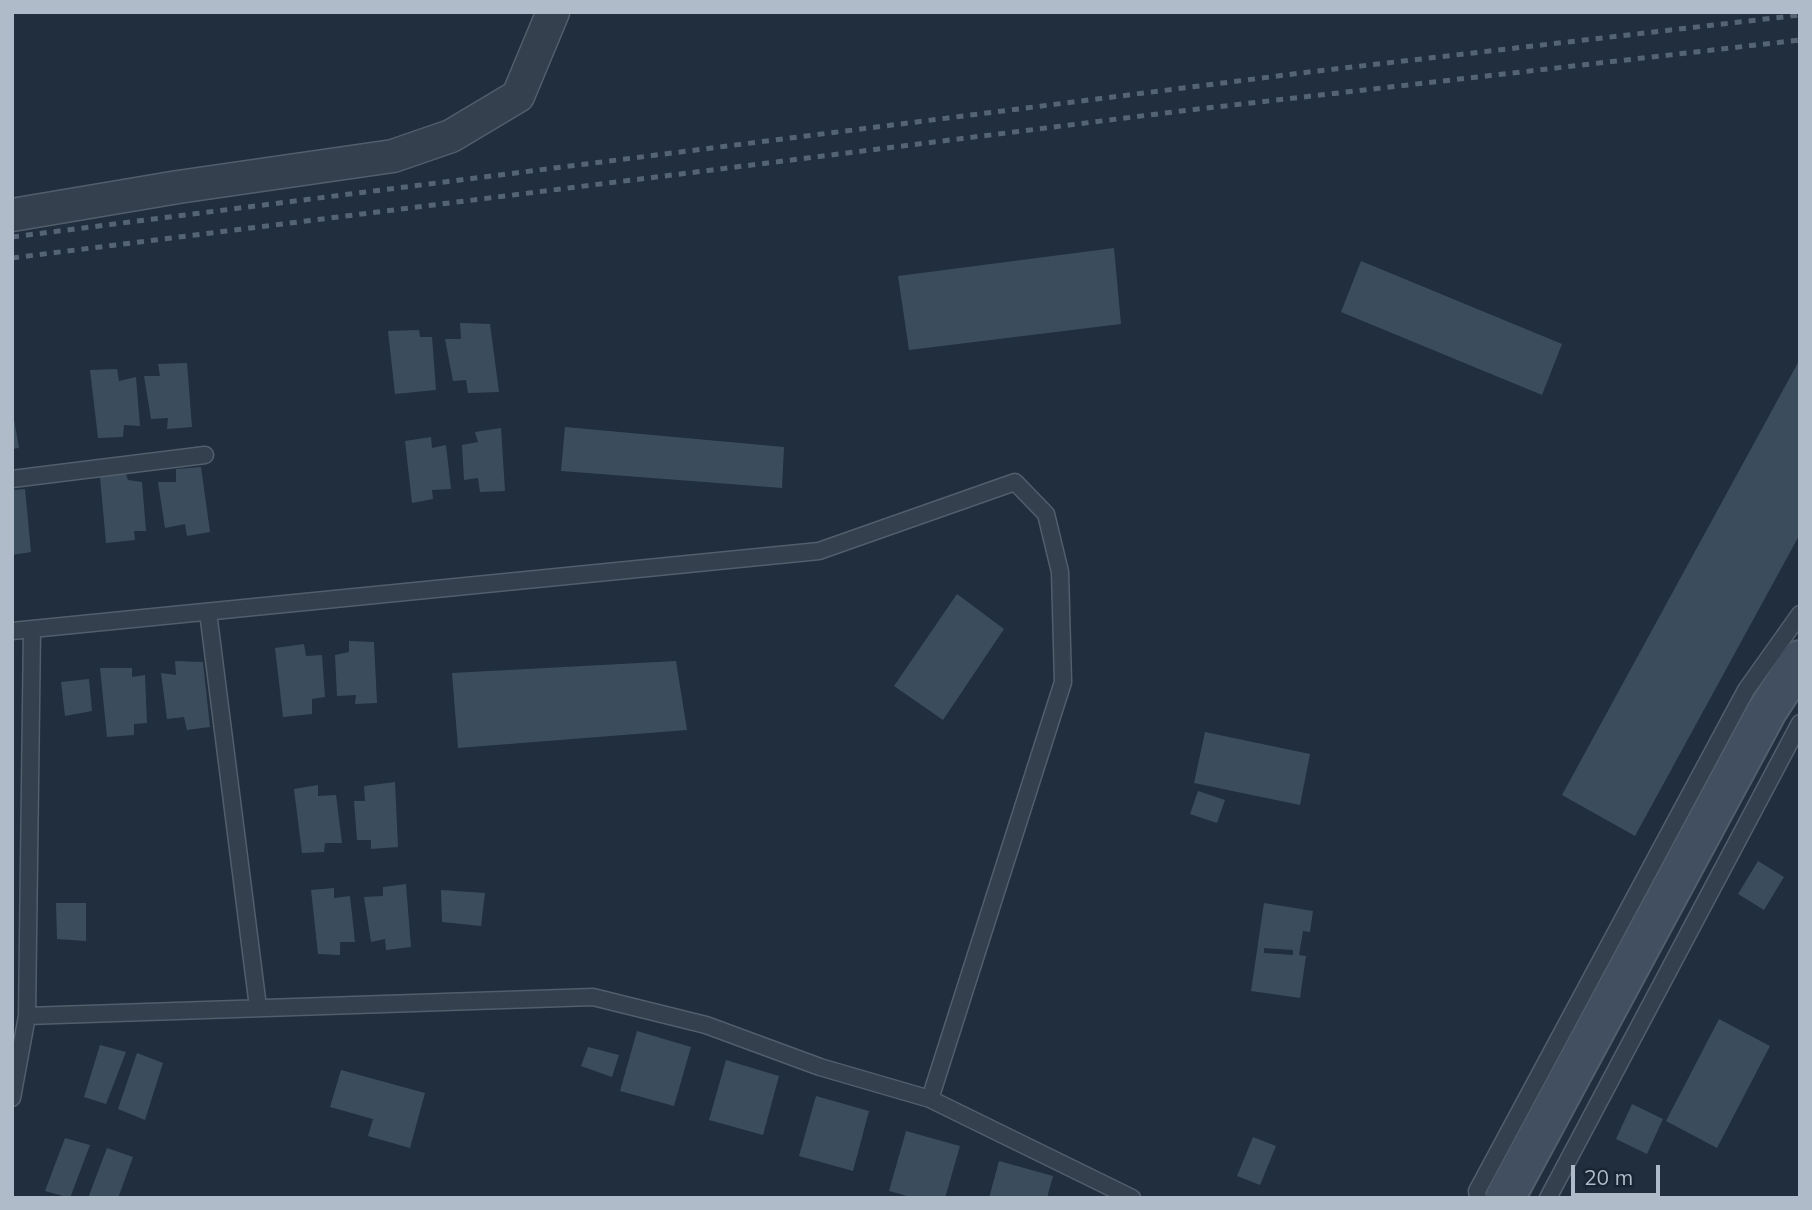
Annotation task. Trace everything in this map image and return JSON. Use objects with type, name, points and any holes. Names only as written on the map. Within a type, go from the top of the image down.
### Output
[{"type":"street","points":[[12,215],[177,187],[393,156],[451,136],[518,96],[553,12]]},
{"type":"street","points":[[1505,1198],[1783,717],[1800,660]]},
{"type":"lane","points":[[12,479],[205,455]]},
{"type":"lane","points":[[12,632],[819,551],[1015,482],[1046,514],[1060,572],[1063,681],[930,1099]]},
{"type":"lane","points":[[208,612],[258,1007]]},
{"type":"lane","points":[[1478,1198],[1477,1191],[1746,690],[1800,614]]},
{"type":"lane","points":[[12,1098],[27,1016],[32,629]]},
{"type":"lane","points":[[1548,1198],[1783,717]]},
{"type":"lane","points":[[27,1016],[593,997],[706,1026],[820,1067],[930,1099],[1132,1198]]},
{"type":"building","points":[[1114,248],[1121,324],[909,350],[898,276]]},
{"type":"building","points":[[1361,261],[1562,344],[1542,395],[1341,312]]},
{"type":"building","points":[[460,323],[490,324],[499,392],[468,393],[466,380],[453,381],[445,339],[461,339]]},
{"type":"building","points":[[419,330],[420,337],[432,337],[436,390],[395,394],[388,331]]},
{"type":"building","points":[[1800,359],[1800,534],[1635,836],[1562,795]]},
{"type":"building","points":[[187,363],[192,427],[167,429],[168,418],[151,419],[144,376],[160,376],[158,364]]},
{"type":"building","points":[[117,369],[119,381],[136,377],[140,426],[124,425],[123,437],[98,438],[90,370]]},
{"type":"building","points":[[12,408],[19,448],[12,449]]},
{"type":"building","points":[[565,427],[784,447],[782,488],[561,471]]},
{"type":"building","points":[[501,428],[505,491],[480,492],[478,478],[464,480],[462,445],[478,442],[475,432]]},
{"type":"building","points":[[431,437],[432,448],[446,445],[451,489],[432,490],[433,499],[412,503],[405,441]]},
{"type":"building","points":[[201,467],[210,532],[187,536],[185,524],[165,528],[158,482],[176,482],[176,469]]},
{"type":"building","points":[[125,471],[128,480],[142,482],[146,531],[134,531],[135,540],[106,543],[100,477]]},
{"type":"building","points":[[25,489],[31,552],[12,555],[12,490]]},
{"type":"building","points":[[957,594],[1004,629],[943,720],[894,686]]},
{"type":"building","points":[[349,641],[374,642],[377,703],[355,704],[356,695],[337,696],[335,655],[349,652]]},
{"type":"building","points":[[304,644],[306,656],[322,655],[325,697],[312,699],[312,714],[283,717],[275,648]]},
{"type":"building","points":[[175,661],[203,662],[210,727],[187,730],[184,717],[167,719],[161,673],[176,675]]},
{"type":"building","points":[[676,661],[687,730],[458,748],[452,673]]},
{"type":"building","points":[[100,668],[132,668],[132,677],[145,675],[147,723],[134,724],[134,735],[107,737]]},
{"type":"building","points":[[89,679],[92,711],[65,716],[61,682]]},
{"type":"building","points":[[1205,732],[1310,754],[1300,805],[1194,783]]},
{"type":"building","points":[[395,782],[398,847],[371,849],[371,840],[357,840],[354,801],[365,801],[364,786]]},
{"type":"building","points":[[318,785],[318,796],[336,795],[342,843],[325,843],[324,852],[302,853],[294,789]]},
{"type":"building","points":[[1198,791],[1225,800],[1217,823],[1190,814]]},
{"type":"building","points":[[1758,861],[1784,877],[1764,910],[1738,894]]},
{"type":"building","points":[[406,884],[411,947],[386,950],[385,939],[371,942],[364,897],[383,896],[383,887]]},
{"type":"building","points":[[334,888],[334,898],[350,896],[355,942],[340,942],[340,955],[318,954],[311,890]]},
{"type":"building","points":[[441,890],[485,893],[481,926],[442,922]]},
{"type":"building","points":[[56,903],[86,903],[86,941],[57,939]]},
{"type":"building","points":[[1264,903],[1313,911],[1310,932],[1303,931],[1299,955],[1306,956],[1300,998],[1251,991]],"holes":[[[1264,948],[1293,950],[1293,955],[1264,953]]]},
{"type":"building","points":[[1719,1019],[1770,1046],[1717,1148],[1666,1121]]},
{"type":"building","points":[[637,1031],[691,1047],[674,1106],[620,1091]]},
{"type":"building","points":[[100,1045],[126,1052],[106,1104],[84,1097]]},
{"type":"building","points":[[588,1047],[619,1055],[612,1077],[581,1066]]},
{"type":"building","points":[[137,1053],[163,1063],[145,1120],[118,1109]]},
{"type":"building","points":[[726,1060],[779,1076],[763,1135],[709,1120]]},
{"type":"building","points":[[341,1070],[425,1093],[410,1148],[368,1136],[373,1119],[330,1107]]},
{"type":"building","points":[[816,1096],[869,1111],[853,1171],[799,1156]]},
{"type":"building","points":[[1632,1104],[1663,1119],[1647,1154],[1616,1139]]},
{"type":"building","points":[[906,1131],[960,1146],[945,1198],[914,1198],[889,1191]]},
{"type":"building","points":[[1253,1137],[1276,1146],[1260,1185],[1237,1176]]},
{"type":"building","points":[[65,1138],[90,1145],[70,1198],[45,1191]]},
{"type":"building","points":[[107,1148],[133,1157],[118,1198],[88,1198]]},
{"type":"building","points":[[999,1161],[1053,1176],[1047,1198],[989,1198]]},
{"type":"railway","points":[[12,237],[1309,72],[1800,15]]},
{"type":"railway","points":[[12,258],[1181,111],[1800,40]]}]
